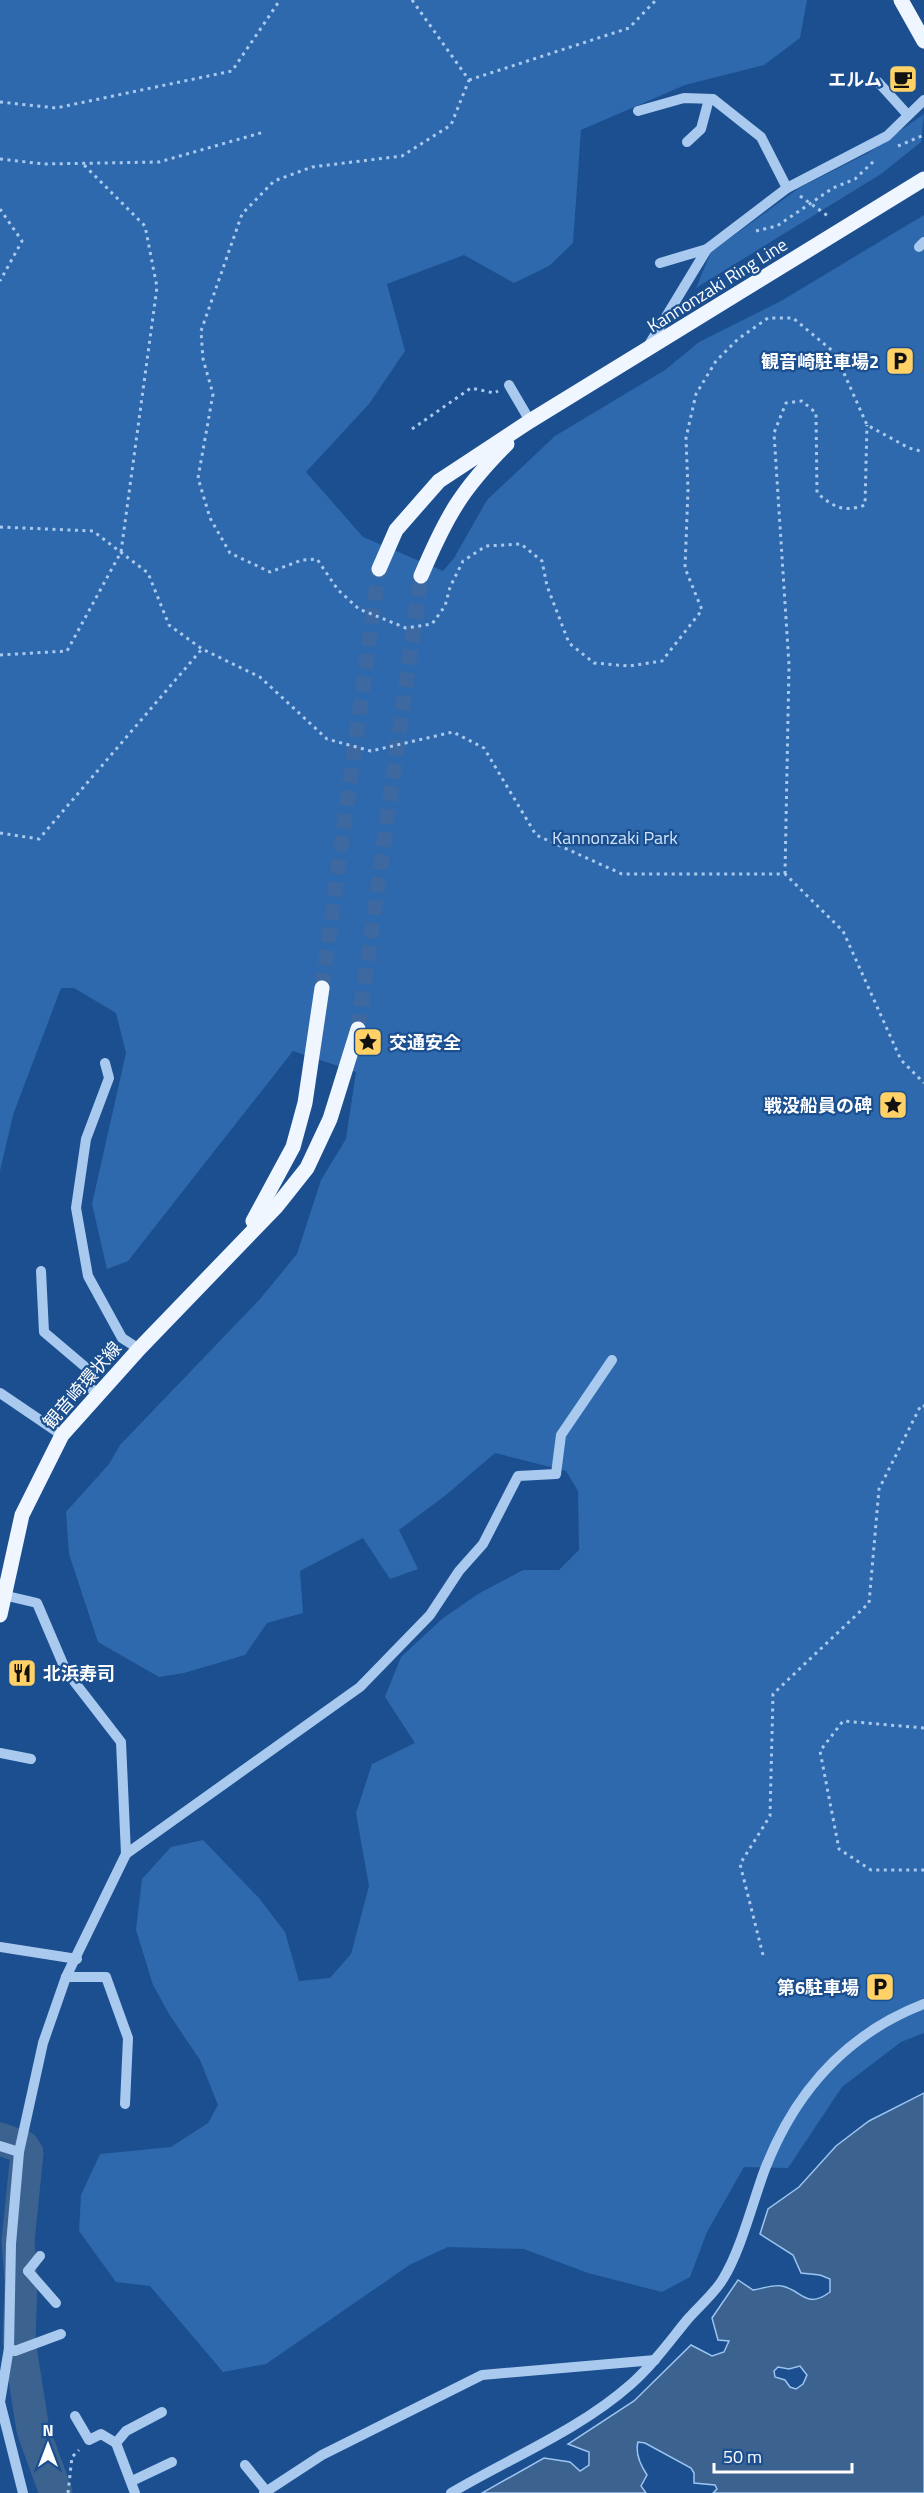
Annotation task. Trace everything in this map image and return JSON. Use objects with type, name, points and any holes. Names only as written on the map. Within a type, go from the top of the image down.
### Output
[{"type":"main road","points":[[901,0],[924,41]]},
{"type":"main road","name":"Kannonzaki Ring Line","points":[[379,569],[396,530],[439,481],[530,421],[644,354],[924,179]]},
{"type":"main road","name":"Kannonzaki Ring Line","points":[[421,576],[443,525],[461,494],[530,421]]},
{"type":"main road","name":"観音崎環状線","points":[[237,1246],[293,1147],[305,1103],[322,988]]},
{"type":"main road","name":"観音崎環状線","points":[[0,1615],[4,1571],[22,1515],[62,1435],[139,1349],[276,1207],[307,1168],[330,1119],[358,1029]]},
{"type":"street","points":[[878,82],[908,114]]},
{"type":"street","points":[[638,111],[684,98],[713,99],[761,137],[787,188]]},
{"type":"street","points":[[687,142],[701,129],[709,99]]},
{"type":"street","points":[[660,263],[707,249],[787,188],[887,136],[924,100]]},
{"type":"street","points":[[705,120],[711,133]]},
{"type":"street","points":[[644,354],[707,249]]},
{"type":"street","points":[[509,386],[530,421]]},
{"type":"street","points":[[105,1063],[109,1078],[86,1139],[76,1208],[88,1276],[122,1338],[139,1349]]},
{"type":"street","points":[[40,1271],[44,1332],[90,1371],[88,1386],[98,1394]]},
{"type":"street","points":[[126,1854],[360,1687],[401,1647],[430,1615],[459,1571],[483,1544],[518,1476],[556,1474],[561,1435],[612,1360]]},
{"type":"street","points":[[0,1393],[62,1435]]},
{"type":"street","points":[[3,1595],[37,1603],[66,1671],[121,1742],[126,1854],[77,1959],[66,1977],[43,2043],[19,2152],[11,2244],[12,2349],[0,2402],[23,2493]]},
{"type":"street","points":[[0,1753],[31,1759]]},
{"type":"street","points":[[0,1947],[77,1959]]},
{"type":"street","points":[[66,1977],[106,1977],[128,2038],[125,2104]]},
{"type":"street","points":[[452,2493],[580,2421],[629,2386],[655,2360],[723,2279],[766,2167],[794,2111],[813,2085],[834,2059],[863,2036],[924,2004]]},
{"type":"street","points":[[0,2146],[19,2152]]},
{"type":"street","points":[[12,2272],[28,2271],[40,2256]]},
{"type":"street","points":[[28,2271],[56,2303]]},
{"type":"street","points":[[12,2349],[28,2346],[61,2334]]},
{"type":"street","points":[[245,2466],[266,2492],[322,2455],[482,2375],[655,2360]]},
{"type":"street","points":[[116,2443],[126,2431],[162,2412]]},
{"type":"street","points":[[75,2416],[89,2440],[101,2434],[116,2443],[135,2493]]},
{"type":"street","points":[[132,2481],[172,2462]]},
{"type":"path","points":[[0,102],[56,108],[232,71],[280,0]]},
{"type":"path","points":[[412,0],[469,80]]},
{"type":"path","points":[[469,80],[629,28],[656,0]]},
{"type":"path","points":[[469,80],[451,125],[402,156],[312,167],[274,181],[242,214],[201,331],[203,359],[213,394],[198,478],[210,518],[230,553],[270,572],[302,560],[317,559],[338,590],[359,609],[406,628],[432,624],[445,606],[450,587],[463,561],[486,546],[521,544],[542,561],[547,586],[568,643],[594,663],[629,666],[663,661],[702,610],[685,568],[688,490],[686,438],[696,394],[716,361],[738,339],[768,318],[793,318],[835,353],[867,425],[865,505],[850,510],[831,505],[817,493],[816,413],[802,401],[786,403],[774,433],[789,665],[785,874]]},
{"type":"path","points":[[0,159],[44,164],[159,162],[264,132]]},
{"type":"path","points":[[897,147],[924,135]]},
{"type":"path","points":[[753,232],[777,226],[787,217],[811,204],[833,188],[855,179],[880,156]]},
{"type":"path","points":[[0,655],[67,651],[121,552],[157,287],[145,226],[82,163]]},
{"type":"path","points":[[787,188],[828,216]]},
{"type":"path","points":[[0,209],[22,241],[0,281]]},
{"type":"path","points":[[412,429],[471,388],[494,393],[509,386]]},
{"type":"path","points":[[867,425],[909,448],[924,452]]},
{"type":"path","points":[[0,527],[93,531],[148,573],[169,625],[202,649],[260,677],[327,739],[371,751],[453,732],[484,748],[536,835],[622,874],[785,874],[843,931],[901,1060],[924,1083]]},
{"type":"path","points":[[0,833],[39,838],[202,649]]},
{"type":"path","points":[[763,1955],[740,1864],[770,1816],[773,1694],[869,1603],[879,1489],[921,1405],[924,1406]]},
{"type":"path","points":[[924,1728],[843,1721],[820,1751],[839,1849],[871,1870],[924,1870]]},
{"type":"path","points":[[68,2493],[72,2457],[89,2440]]},
{"type":"green space","name":"Kannonzaki Park","points":[[0,0],[807,0],[800,38],[764,65],[685,85],[581,130],[573,243],[549,266],[514,283],[464,255],[387,284],[405,351],[369,404],[306,472],[363,537],[443,571],[454,558],[487,500],[555,436],[665,370],[699,342],[781,301],[924,215],[924,2033],[901,2042],[842,2087],[788,2168],[744,2167],[707,2232],[690,2277],[662,2292],[588,2273],[524,2249],[448,2247],[411,2264],[266,2364],[223,2372],[150,2286],[116,2282],[79,2231],[81,2195],[100,2154],[171,2147],[208,2123],[218,2105],[200,2060],[169,2014],[153,1985],[136,1930],[142,1879],[171,1847],[203,1840],[259,1898],[285,1932],[299,1981],[330,1978],[351,1954],[369,1886],[356,1813],[372,1764],[415,1743],[385,1697],[401,1657],[442,1619],[478,1594],[523,1570],[559,1570],[579,1550],[578,1491],[566,1471],[495,1453],[446,1495],[399,1530],[418,1569],[390,1579],[363,1538],[300,1571],[303,1613],[267,1623],[245,1655],[184,1673],[159,1677],[98,1642],[69,1554],[66,1512],[109,1464],[120,1445],[260,1299],[297,1254],[321,1180],[346,1139],[356,1072],[293,1051],[128,1261],[107,1269],[92,1204],[126,1053],[116,1013],[74,988],[61,988],[13,1115],[0,1171]]},
{"type":"green space","points":[[924,114],[921,142],[881,174],[696,288],[711,252],[799,188],[868,153]]},
{"type":"shaded area","points":[[924,2093],[924,2493],[713,2493],[717,2489],[715,2485],[694,2483],[694,2473],[691,2468],[645,2443],[638,2442],[639,2459],[647,2475],[641,2486],[646,2493],[482,2493],[544,2458],[570,2462],[580,2471],[589,2465],[589,2452],[568,2444],[634,2401],[691,2345],[712,2356],[724,2352],[729,2341],[718,2340],[712,2318],[738,2280],[753,2290],[782,2286],[810,2299],[822,2297],[830,2292],[830,2279],[820,2275],[801,2273],[793,2255],[760,2234],[768,2209],[799,2187],[836,2146],[869,2121]],"holes":[[[800,2366],[807,2375],[803,2384],[796,2389],[790,2387],[785,2380],[775,2377],[774,2371],[778,2367],[789,2369]]]},
{"type":"waterway","points":[[0,2139],[23,2147],[27,2153],[18,2241],[21,2281],[19,2341],[33,2430],[56,2493]]},
{"type":"tunnel","points":[[322,988],[379,569]]},
{"type":"tunnel","points":[[358,1029],[421,576]]},
{"type":"place","name":"エルム","points":[[903,79]]},
{"type":"place","name":"観音崎駐車場2","points":[[900,361]]},
{"type":"place","name":"交通安全","points":[[368,1042]]},
{"type":"place","name":"戦没船員の碑","points":[[893,1105]]},
{"type":"place","name":"北浜寿司","points":[[22,1673]]},
{"type":"place","name":"第6駐車場","points":[[880,1987]]}]
